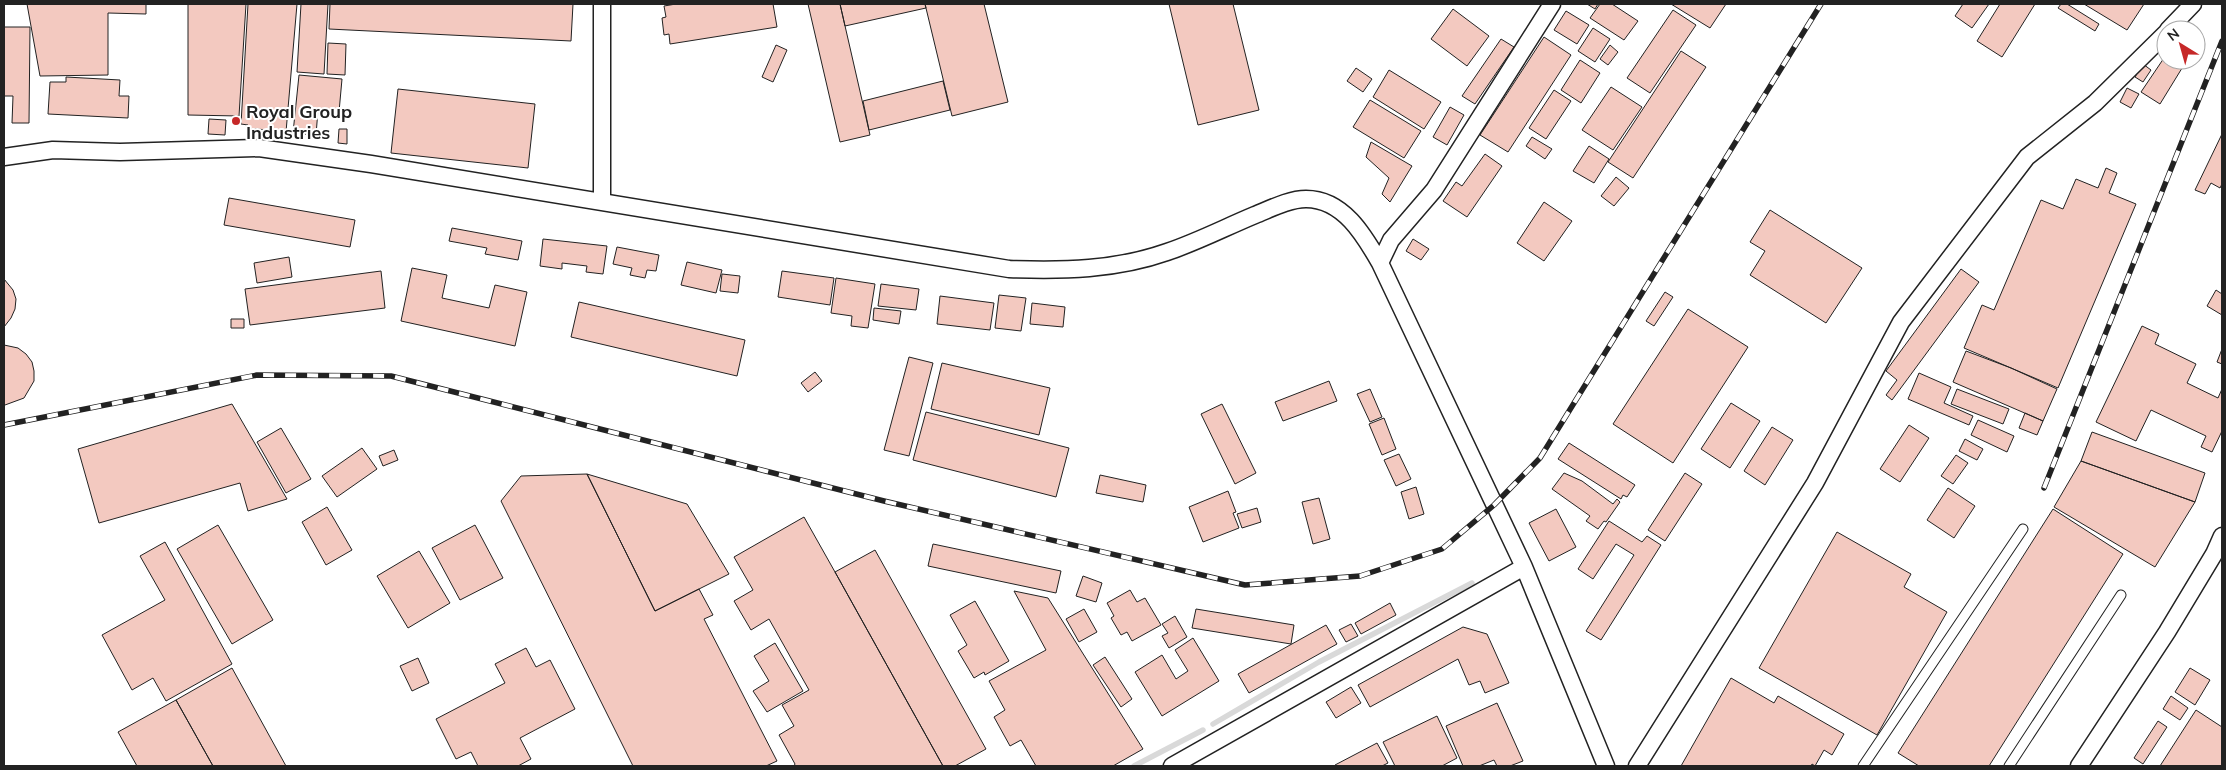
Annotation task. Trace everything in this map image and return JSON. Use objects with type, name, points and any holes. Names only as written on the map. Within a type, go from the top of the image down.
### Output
[{"type":"street","points":[[602,4],[602,202]]},
{"type":"street","points":[[1380,263],[1391,240],[1434,190],[1552,4]]},
{"type":"street","points":[[2178,20],[2193,4]]},
{"type":"street","points":[[1637,766],[1815,483],[1901,322],[2027,157],[2095,103],[2156,42]]},
{"type":"street","points":[[4,157],[53,150],[120,152],[259,148],[381,166],[1009,269],[1059,271],[1112,266],[1167,252],[1278,205],[1306,199],[1326,203],[1346,215],[1363,233],[1380,263],[1524,567],[1606,766]]},
{"type":"street","points":[[2079,766],[2167,632],[2214,554],[2222,536]]},
{"type":"street","points":[[1172,766],[1524,567]]},
{"type":"lane","points":[[1863,766],[2023,529]]},
{"type":"lane","points":[[2009,766],[2121,595]]},
{"type":"building","points":[[27,4],[146,4],[146,14],[108,13],[108,75],[40,76]]},
{"type":"building","points":[[188,4],[246,4],[239,116],[188,115]]},
{"type":"building","points":[[248,4],[297,4],[286,132],[247,128],[248,125],[241,124]]},
{"type":"building","points":[[301,4],[328,4],[324,74],[297,72]]},
{"type":"building","points":[[330,4],[573,4],[571,41],[329,29]]},
{"type":"building","points":[[676,4],[773,4],[777,27],[670,44],[669,34],[664,35],[662,18],[666,17],[664,6]]},
{"type":"building","points":[[808,4],[840,4],[870,135],[840,142]]},
{"type":"building","points":[[840,4],[925,4],[926,8],[845,26]]},
{"type":"building","points":[[925,4],[984,4],[1008,102],[952,116]]},
{"type":"building","points":[[1169,4],[1233,4],[1259,110],[1198,125]]},
{"type":"building","points":[[1587,4],[1598,4],[1595,9]]},
{"type":"building","points":[[1600,4],[1612,4],[1638,21],[1624,40],[1590,18]]},
{"type":"building","points":[[1671,4],[1726,4],[1710,28]]},
{"type":"building","points":[[1963,4],[1989,4],[1972,28],[1955,16]]},
{"type":"building","points":[[2000,4],[2035,4],[2002,57],[1977,41]]},
{"type":"building","points":[[2061,4],[2067,4],[2099,24],[2095,31],[2058,8]]},
{"type":"building","points":[[2084,4],[2144,4],[2127,30]]},
{"type":"building","points":[[1453,9],[1489,36],[1467,66],[1431,39]]},
{"type":"building","points":[[1673,10],[1696,25],[1650,93],[1627,78]]},
{"type":"building","points":[[1566,11],[1589,25],[1577,44],[1554,30]]},
{"type":"building","points":[[4,27],[30,27],[29,123],[12,123],[13,96],[4,96]]},
{"type":"building","points":[[1593,28],[1610,39],[1595,62],[1578,51]]},
{"type":"building","points":[[1544,37],[1571,55],[1508,152],[1480,135]]},
{"type":"building","points":[[1501,39],[1514,47],[1475,104],[1462,96]]},
{"type":"building","points":[[328,43],[346,44],[345,75],[327,74]]},
{"type":"building","points":[[776,45],[787,50],[773,82],[762,77]]},
{"type":"building","points":[[1610,45],[1618,52],[1608,65],[1600,59]]},
{"type":"building","points":[[1681,51],[1706,67],[1633,178],[1608,162]]},
{"type":"building","points":[[1580,60],[1600,73],[1581,103],[1561,90]]},
{"type":"building","points":[[2143,64],[2151,70],[2143,82],[2135,77]]},
{"type":"building","points":[[1356,68],[1372,79],[1363,92],[1347,81]]},
{"type":"building","points":[[1389,70],[1441,102],[1424,129],[1373,97]]},
{"type":"building","points":[[2156,70],[2181,70],[2160,104],[2141,92]]},
{"type":"building","points":[[299,75],[342,79],[339,112],[318,110],[316,135],[293,133]]},
{"type":"building","points":[[66,77],[120,80],[119,96],[129,96],[128,118],[48,114],[50,82],[66,82]]},
{"type":"building","points":[[943,81],[950,110],[869,130],[863,101]]},
{"type":"building","points":[[1611,87],[1642,107],[1613,150],[1582,130]]},
{"type":"building","points":[[2127,88],[2139,94],[2131,108],[2120,102]]},
{"type":"building","points":[[398,89],[535,104],[528,168],[391,153]]},
{"type":"building","points":[[1554,90],[1571,101],[1546,139],[1529,128]]},
{"type":"building","points":[[1370,100],[1421,131],[1404,158],[1353,127]]},
{"type":"building","points":[[1450,107],[1464,115],[1447,145],[1433,137]]},
{"type":"building","points":[[209,119],[226,120],[225,135],[208,134]]},
{"type":"building","points":[[339,129],[347,129],[347,144],[338,143]]},
{"type":"building","points":[[2222,134],[2222,184],[2220,188],[2211,183],[2205,194],[2195,190]]},
{"type":"building","points":[[1532,137],[1552,149],[1545,159],[1526,146]]},
{"type":"building","points":[[1371,142],[1412,166],[1390,202],[1382,194],[1389,178],[1366,157]]},
{"type":"building","points":[[1589,146],[1609,159],[1594,183],[1573,171]]},
{"type":"building","points":[[1485,154],[1502,166],[1467,217],[1443,201],[1456,182],[1462,186]]},
{"type":"building","points":[[2106,168],[2117,173],[2109,193],[2136,204],[2058,388],[1964,348],[1982,305],[1994,310],[2041,200],[2063,209],[2076,179],[2098,188]]},
{"type":"building","points":[[1616,177],[1629,188],[1614,206],[1601,196]]},
{"type":"building","points":[[229,198],[355,220],[350,247],[224,225]]},
{"type":"building","points":[[1544,202],[1572,221],[1544,261],[1517,243]]},
{"type":"building","points":[[1770,210],[1862,268],[1826,323],[1750,275],[1765,251],[1750,242]]},
{"type":"building","points":[[452,228],[522,241],[518,260],[485,254],[487,248],[449,241]]},
{"type":"building","points":[[543,239],[607,246],[603,274],[586,272],[587,266],[562,263],[562,269],[540,266]]},
{"type":"building","points":[[1413,239],[1429,249],[1421,260],[1406,251]]},
{"type":"building","points":[[617,247],[659,255],[656,271],[647,270],[645,278],[630,275],[632,268],[613,264]]},
{"type":"building","points":[[289,257],[292,277],[257,283],[254,263]]},
{"type":"building","points":[[687,262],[722,270],[716,293],[681,285]]},
{"type":"building","points":[[412,268],[447,275],[442,298],[489,308],[495,285],[527,292],[515,346],[401,321]]},
{"type":"building","points":[[1961,269],[1979,282],[1892,400],[1886,395],[1897,380],[1886,371]]},
{"type":"building","points":[[381,271],[385,308],[250,325],[245,289]]},
{"type":"building","points":[[782,271],[834,278],[830,305],[778,297]]},
{"type":"building","points":[[722,274],[740,276],[738,293],[720,291]]},
{"type":"building","points":[[836,278],[875,284],[868,328],[851,326],[852,316],[831,313]]},
{"type":"building","points":[[4,279],[13,290],[16,299],[15,309],[4,327]]},
{"type":"building","points":[[881,284],[919,289],[916,310],[878,306]]},
{"type":"building","points":[[2216,290],[2222,294],[2222,315],[2207,306]]},
{"type":"building","points":[[1665,292],[1673,297],[1654,326],[1646,321]]},
{"type":"building","points":[[999,295],[1026,298],[1021,331],[995,328]]},
{"type":"building","points":[[940,296],[994,303],[990,330],[937,324]]},
{"type":"building","points":[[579,302],[745,340],[737,376],[571,337]]},
{"type":"building","points":[[1032,303],[1065,307],[1063,327],[1030,324]]},
{"type":"building","points":[[874,308],[901,311],[899,324],[873,320]]},
{"type":"building","points":[[1688,309],[1748,347],[1673,463],[1613,424]]},
{"type":"building","points":[[231,319],[244,319],[244,328],[231,328]]},
{"type":"building","points":[[2142,326],[2159,334],[2155,344],[2196,364],[2187,383],[2218,398],[2222,389],[2222,431],[2212,452],[2201,447],[2206,436],[2151,410],[2136,441],[2096,422]]},
{"type":"building","points":[[4,345],[18,348],[26,354],[32,362],[34,371],[34,381],[24,398],[5,405],[4,405]]},
{"type":"building","points":[[2222,349],[2222,364],[2217,362]]},
{"type":"building","points":[[1966,351],[2011,368],[2057,389],[2043,421],[1953,382]]},
{"type":"building","points":[[909,357],[933,363],[909,456],[884,450]]},
{"type":"building","points":[[942,363],[1050,388],[1039,435],[931,409]]},
{"type":"building","points":[[815,372],[822,381],[808,392],[801,383]]},
{"type":"building","points":[[1919,373],[1951,387],[1944,403],[1973,416],[1969,425],[1908,399]]},
{"type":"building","points":[[1329,381],[1337,401],[1283,421],[1275,402]]},
{"type":"building","points":[[1370,389],[1382,417],[1370,422],[1357,394]]},
{"type":"building","points":[[1957,389],[2009,409],[2003,424],[1951,404]]},
{"type":"building","points":[[1731,403],[1760,421],[1730,468],[1701,449]]},
{"type":"building","points":[[232,404],[287,499],[248,511],[240,483],[99,523],[78,449]]},
{"type":"building","points":[[1222,404],[1256,473],[1235,484],[1201,414]]},
{"type":"building","points":[[926,412],[1069,448],[1056,497],[913,460]]},
{"type":"building","points":[[2025,413],[2043,421],[2037,435],[2019,428]]},
{"type":"building","points":[[1384,418],[1396,449],[1382,455],[1369,424]]},
{"type":"building","points":[[1978,420],[2014,436],[2007,452],[1971,435]]},
{"type":"building","points":[[1909,425],[1929,438],[1900,482],[1880,469]]},
{"type":"building","points":[[1772,427],[1793,440],[1765,485],[1744,471]]},
{"type":"building","points":[[281,428],[311,479],[286,493],[257,442]]},
{"type":"building","points":[[2092,432],[2205,473],[2195,502],[2081,461]]},
{"type":"building","points":[[1965,439],[1983,449],[1977,460],[1959,451]]},
{"type":"building","points":[[1569,443],[1635,485],[1627,497],[1623,495],[1621,499],[1558,459]]},
{"type":"building","points":[[362,448],[377,469],[337,497],[322,476]]},
{"type":"building","points":[[394,450],[398,460],[383,466],[379,456]]},
{"type":"building","points":[[1399,454],[1411,479],[1396,486],[1384,460]]},
{"type":"building","points":[[1956,455],[1968,463],[1953,484],[1941,476]]},
{"type":"building","points":[[2081,461],[2195,502],[2155,567],[2054,507]]},
{"type":"building","points":[[1564,473],[1582,481],[1613,504],[1617,499],[1620,502],[1606,522],[1604,521],[1598,529],[1586,521],[1590,516],[1552,489]]},
{"type":"building","points":[[1685,473],[1702,484],[1665,541],[1648,530]]},
{"type":"building","points":[[587,474],[655,611],[699,589],[713,615],[704,619],[777,761],[766,766],[633,766],[501,501],[521,476]]},
{"type":"building","points":[[587,474],[687,504],[729,574],[655,611]]},
{"type":"building","points":[[1100,475],[1146,485],[1143,502],[1096,493]]},
{"type":"building","points":[[1416,487],[1424,514],[1409,519],[1401,492]]},
{"type":"building","points":[[1948,488],[1975,506],[1954,538],[1927,520]]},
{"type":"building","points":[[1228,491],[1236,512],[1233,513],[1239,528],[1203,542],[1189,507]]},
{"type":"building","points":[[1319,498],[1330,539],[1313,544],[1302,502]]},
{"type":"building","points":[[327,507],[352,550],[326,565],[302,522]]},
{"type":"building","points":[[1257,508],[1261,522],[1242,528],[1237,514]]},
{"type":"building","points":[[1556,509],[1576,547],[1549,561],[1529,523]]},
{"type":"building","points":[[2053,509],[2123,554],[1989,766],[1919,766],[1898,753]]},
{"type":"building","points":[[804,517],[943,766],[794,766],[795,764],[779,735],[794,726],[782,705],[809,690],[769,619],[751,630],[734,601],[753,590],[734,557]]},
{"type":"building","points":[[1609,521],[1642,542],[1647,536],[1661,545],[1601,640],[1586,631],[1634,555],[1616,544],[1593,579],[1578,569]]},
{"type":"building","points":[[218,525],[273,620],[232,644],[177,549]]},
{"type":"building","points":[[475,525],[503,578],[460,600],[432,548]]},
{"type":"building","points":[[1837,532],[1911,574],[1904,587],[1947,612],[1877,735],[1759,668]]},
{"type":"building","points":[[165,542],[232,664],[166,701],[153,678],[132,690],[102,635],[165,600],[140,556]]},
{"type":"building","points":[[933,544],[1061,571],[1056,593],[928,566]]},
{"type":"building","points":[[875,550],[986,749],[955,766],[943,766],[835,572]]},
{"type":"building","points":[[419,551],[450,603],[408,628],[377,576]]},
{"type":"building","points":[[1083,576],[1102,583],[1096,602],[1076,596]]},
{"type":"building","points":[[1130,590],[1137,602],[1145,598],[1161,625],[1132,641],[1127,632],[1121,635],[1111,618],[1114,616],[1107,603]]},
{"type":"building","points":[[1014,591],[1048,598],[1143,749],[1113,766],[1036,766],[1021,740],[1010,746],[994,717],[1005,710],[989,681],[1046,650]]},
{"type":"building","points":[[975,601],[1009,661],[985,675],[984,672],[974,678],[958,651],[967,645],[950,615]]},
{"type":"building","points":[[1390,603],[1396,615],[1361,634],[1355,623]]},
{"type":"building","points":[[1084,609],[1097,632],[1079,642],[1066,619]]},
{"type":"building","points":[[1196,609],[1294,625],[1291,644],[1192,628]]},
{"type":"building","points":[[1175,616],[1187,637],[1169,648],[1162,636],[1168,633],[1162,624]]},
{"type":"building","points":[[1351,624],[1358,636],[1346,642],[1339,630]]},
{"type":"building","points":[[1326,625],[1337,644],[1249,693],[1238,674]]},
{"type":"building","points":[[1463,627],[1487,634],[1509,683],[1485,693],[1480,681],[1469,685],[1458,659],[1370,707],[1358,685]]},
{"type":"building","points":[[1193,638],[1219,681],[1162,716],[1135,672],[1162,655],[1176,679],[1188,671],[1175,650]]},
{"type":"building","points":[[775,643],[803,691],[767,712],[753,691],[769,681],[754,656]]},
{"type":"building","points":[[526,648],[536,667],[550,660],[575,709],[520,738],[531,759],[518,766],[478,766],[471,752],[456,759],[436,719],[505,683],[495,664]]},
{"type":"building","points":[[1105,657],[1132,699],[1121,707],[1093,665]]},
{"type":"building","points":[[418,658],[429,683],[412,691],[400,666]]},
{"type":"building","points":[[232,668],[286,766],[213,766],[176,700]]},
{"type":"building","points":[[2190,668],[2210,680],[2195,705],[2175,692]]},
{"type":"building","points":[[1731,678],[1774,703],[1778,696],[1844,734],[1832,755],[1824,750],[1815,766],[1812,764],[1811,766],[1681,766]]},
{"type":"building","points":[[1351,687],[1361,703],[1336,718],[1326,702]]},
{"type":"building","points":[[2171,696],[2188,708],[2180,720],[2163,709]]},
{"type":"building","points":[[176,700],[213,766],[137,766],[118,732]]},
{"type":"building","points":[[1497,703],[1523,761],[1510,766],[1497,766],[1494,760],[1479,766],[1463,766],[1446,726]]},
{"type":"building","points":[[2196,710],[2222,727],[2222,766],[2160,766]]},
{"type":"building","points":[[1437,716],[1457,758],[1442,766],[1395,766],[1383,742]]},
{"type":"building","points":[[2158,721],[2167,727],[2143,764],[2134,758]]},
{"type":"building","points":[[1377,743],[1388,763],[1382,766],[1335,765]]},
{"type":"waterway","points":[[1213,724],[1319,662],[1472,583]]},
{"type":"waterway","points":[[1134,766],[1203,730]]},
{"type":"railway","points":[[4,425],[257,375],[391,376],[884,501],[1245,585],[1360,576],[1442,549],[1494,505],[1540,458],[1821,4]]},
{"type":"railway","points":[[2044,488],[2222,41]]},
{"type":"place","name":"Royal Group Industries","points":[[236,121]]}]
